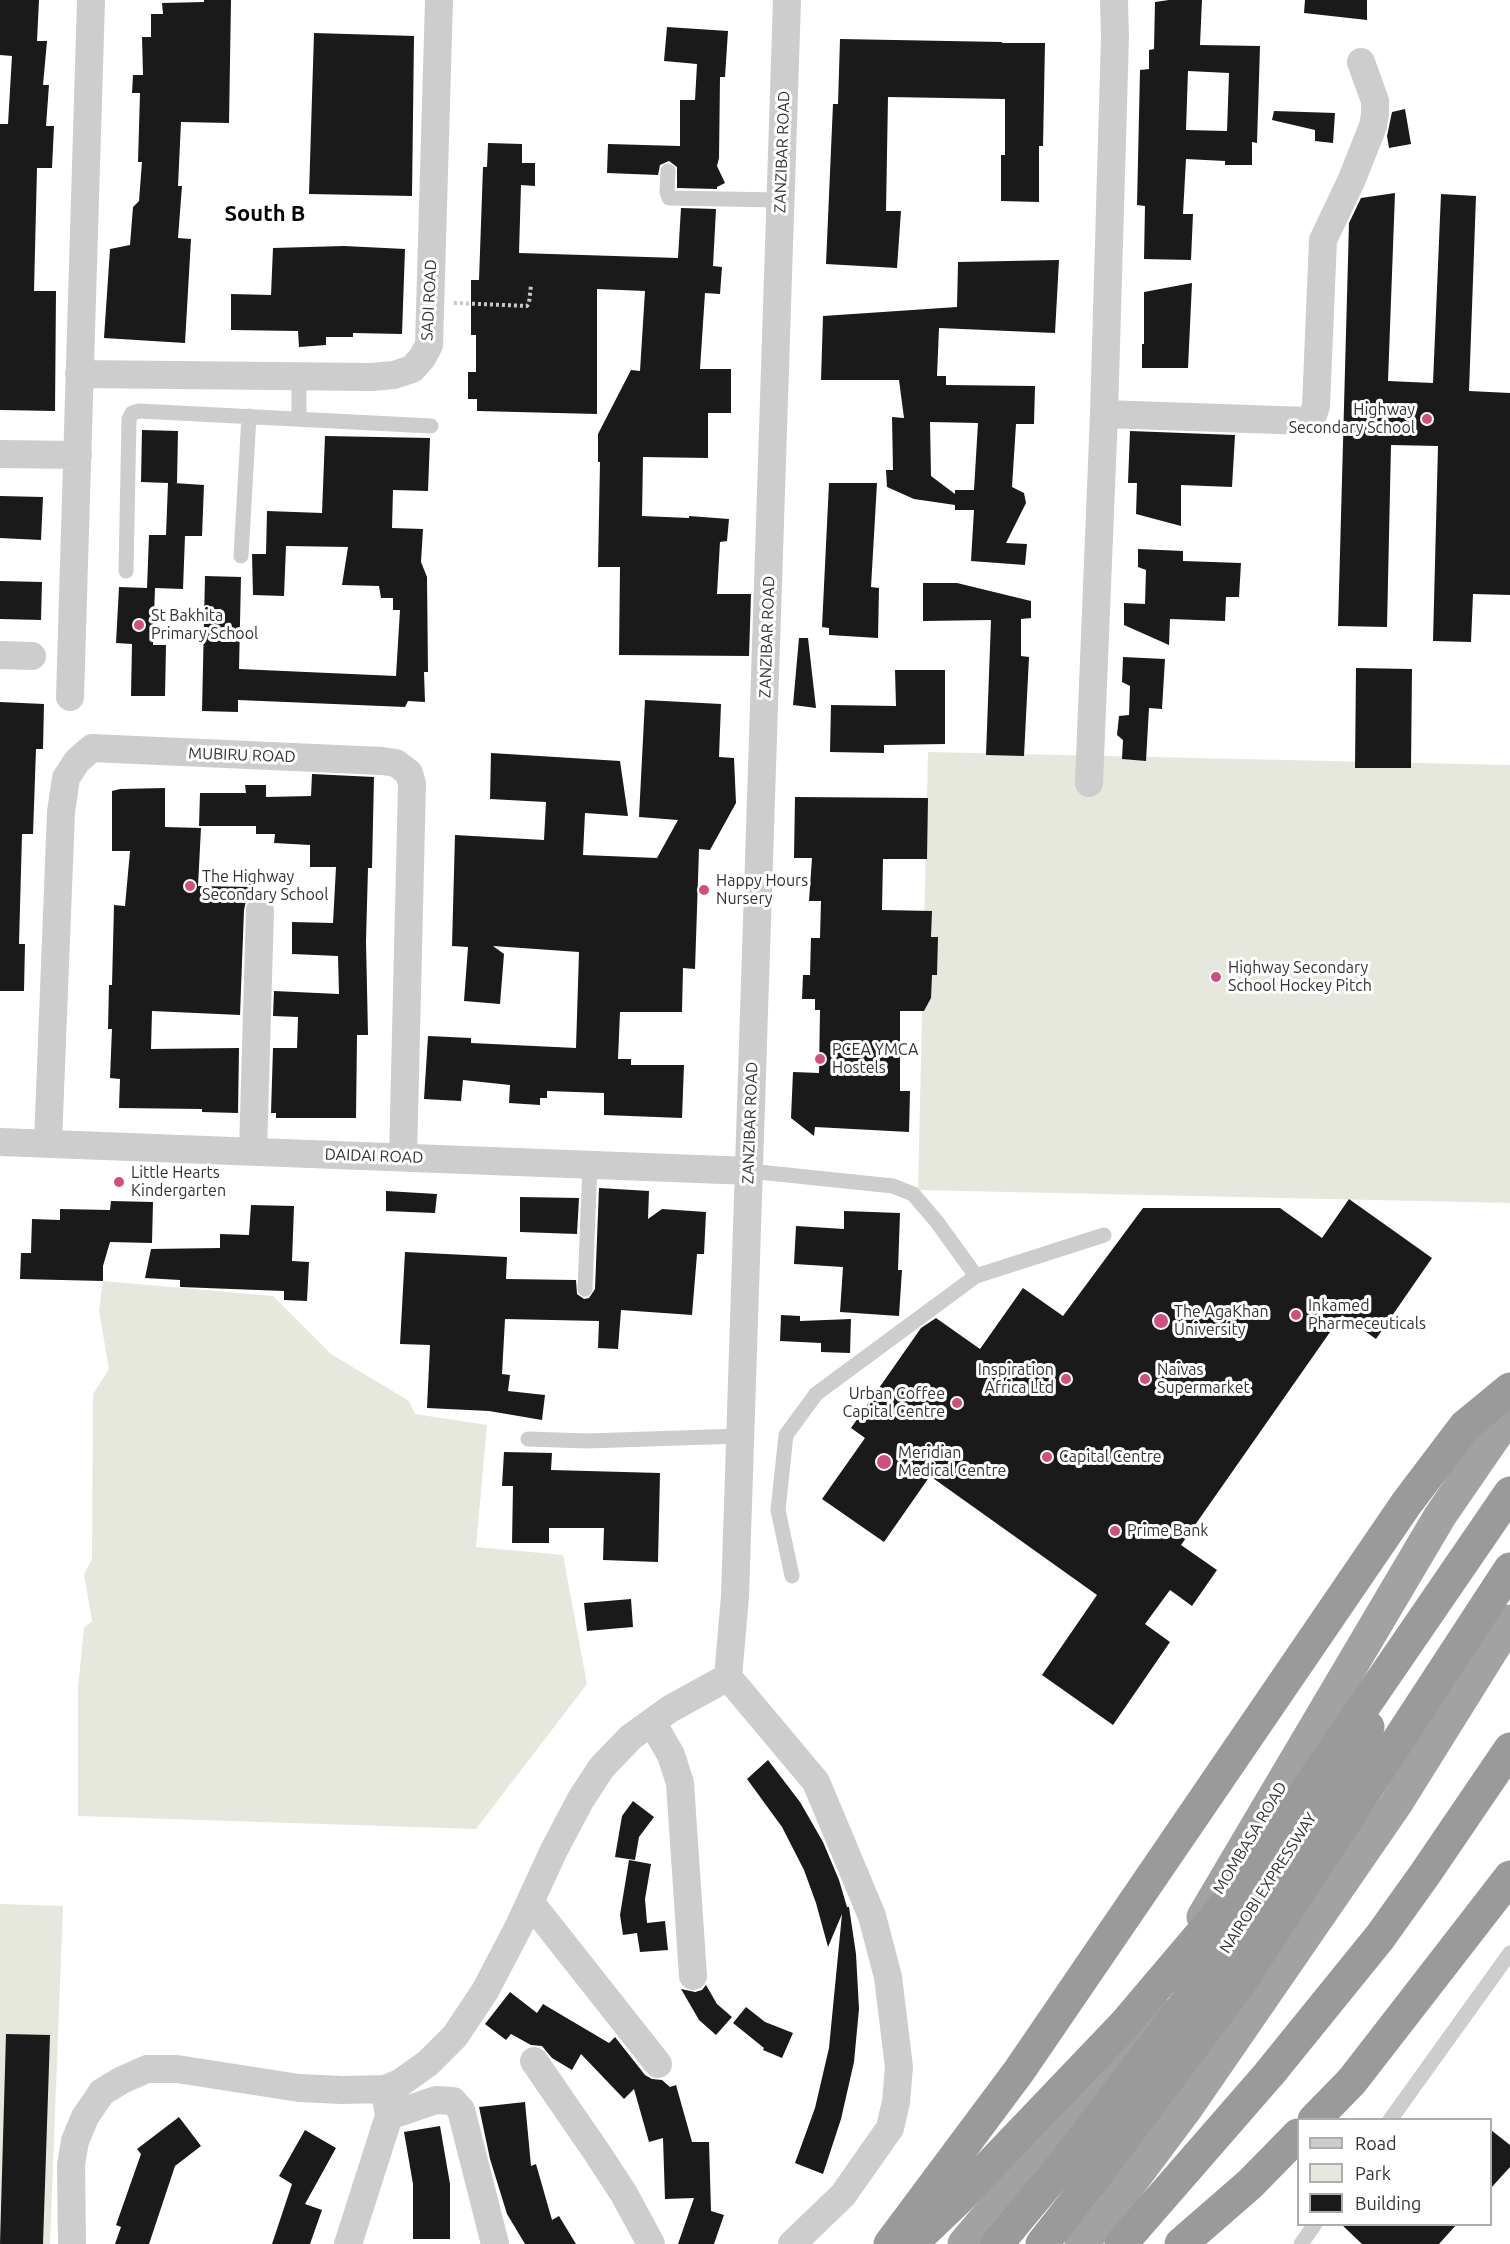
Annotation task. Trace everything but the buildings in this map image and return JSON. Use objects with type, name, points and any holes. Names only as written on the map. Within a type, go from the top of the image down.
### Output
[{"type":"highway","points":[[890,2244],[1019,2071],[1406,1504],[1465,1426],[1510,1389]]},
{"type":"highway","name":"MOMBASA ROAD","points":[[964,2244],[1120,2059],[1440,1516],[1510,1414]]},
{"type":"highway","points":[[911,2244],[956,2201],[1125,2024],[1236,1893],[1510,1493]]},
{"type":"highway","name":"NAIROBI EXPRESSWAY","points":[[997,2244],[1066,2161],[1230,1945],[1510,1502]]},
{"type":"highway","name":"NAIROBI EXPRESSWAY","points":[[1042,2244],[1237,1987],[1510,1569]]},
{"type":"highway","points":[[1082,2244],[1188,2106],[1396,1804],[1510,1621]]},
{"type":"highway","points":[[1121,2244],[1269,2074],[1380,1936],[1510,1749]]},
{"type":"highway","points":[[1316,2118],[1352,2081],[1510,1877]]},
{"type":"highway","points":[[1180,2244],[1250,2184],[1297,2137]]},
{"type":"street","points":[[70,697],[91,0]]},
{"type":"street","name":"SADI ROAD","points":[[79,374],[394,375],[412,369],[422,358],[429,345],[439,0]]},
{"type":"street","name":"ZANZIBAR ROAD","points":[[728,1677],[735,1596],[787,0]]},
{"type":"street","points":[[1089,783],[1104,414],[1115,37],[1114,0]]},
{"type":"street","points":[[1104,414],[1307,421],[1312,418],[1316,406],[1323,240],[1352,179],[1375,114],[1376,101],[1361,62]]},
{"type":"street","points":[[0,454],[78,455]]},
{"type":"street","points":[[0,655],[32,656]]},
{"type":"street","name":"MUBIRU ROAD","points":[[48,1143],[61,812],[66,778],[77,761],[92,748],[382,761],[396,763],[409,773],[412,784],[403,1157]]},
{"type":"street","points":[[253,1151],[260,910]]},
{"type":"street","name":"DAIDAI ROAD","points":[[0,1142],[749,1171]]},
{"type":"street","points":[[348,2244],[387,2102],[400,2083],[428,2063],[455,2036],[485,1991],[581,1798],[602,1767],[631,1737],[670,1709],[728,1677],[816,1782],[872,1916],[888,1977],[899,2067],[896,2102],[890,2128],[843,2195],[792,2244]]},
{"type":"street","points":[[652,1722],[671,1755],[680,1782],[693,1976]]},
{"type":"street","points":[[530,1902],[658,2064]]},
{"type":"street","points":[[534,2061],[624,2194],[651,2244]]},
{"type":"street","points":[[72,2244],[71,2165],[75,2141],[86,2117],[102,2092],[147,2069],[177,2069],[299,2088],[342,2090],[387,2102],[453,2101],[461,2110],[495,2244]]},
{"type":"lane","points":[[668,171],[669,198],[780,200]]},
{"type":"lane","points":[[299,376],[299,419]]},
{"type":"lane","points":[[126,571],[129,419],[132,413],[139,411],[431,426]]},
{"type":"lane","points":[[241,556],[249,416]]},
{"type":"lane","points":[[585,1289],[591,1165]]},
{"type":"lane","points":[[749,1171],[893,1186],[913,1194],[937,1222],[976,1276]]},
{"type":"lane","points":[[792,1576],[778,1510],[786,1435],[816,1395],[976,1276],[1104,1235]]},
{"type":"lane","points":[[528,1439],[586,1441],[740,1436]]},
{"type":"lane","points":[[1391,2118],[1510,1953]]},
{"type":"lane","points":[[1302,2244],[1315,2226]]},
{"type":"path","points":[[430,302],[527,306],[531,285]]},
{"type":"green space","name":"Highway Secondary School Hockey Pitch","points":[[928,752],[1510,765],[1510,1203],[918,1190]]},
{"type":"green space","points":[[103,1281],[273,1296],[331,1354],[409,1401],[415,1414],[487,1425],[476,1547],[563,1555],[587,1684],[476,1829],[78,1816],[78,1688],[84,1628],[92,1621],[84,1574],[92,1559],[93,1394],[109,1369],[99,1311]]},
{"type":"green space","points":[[0,1904],[63,1906],[50,2244],[0,2244]]},
{"type":"place","name":"Highway Secondary School","points":[[1427,419]]},
{"type":"place","name":"St Bakhita Primary School","points":[[139,625]]},
{"type":"place","name":"The Highway Secondary School","points":[[190,886]]},
{"type":"place","name":"Happy Hours Nursery","points":[[704,890]]},
{"type":"place","name":"Highway Secondary School Hockey Pitch","points":[[1216,977]]},
{"type":"place","name":"PCEA YMCA Hostels","points":[[820,1059]]},
{"type":"place","name":"Little Hearts Kindergarten","points":[[119,1182]]},
{"type":"place","name":"Inkamed Pharmeceuticals","points":[[1296,1315]]},
{"type":"place","name":"The AgaKhan University","points":[[1161,1321]]},
{"type":"place","name":"Inspiration Africa Ltd","points":[[1066,1379]]},
{"type":"place","name":"Naivas Supermarket","points":[[1145,1379]]},
{"type":"place","name":"Urban Coffee Capital Centre","points":[[957,1403]]},
{"type":"place","name":"Capital Centre","points":[[1047,1457]]},
{"type":"place","name":"Meridian Medical Centre","points":[[884,1462]]},
{"type":"place","name":"Prime Bank","points":[[1115,1531]]},
{"type":"district","name":"South B","points":[[265,214]]}]
